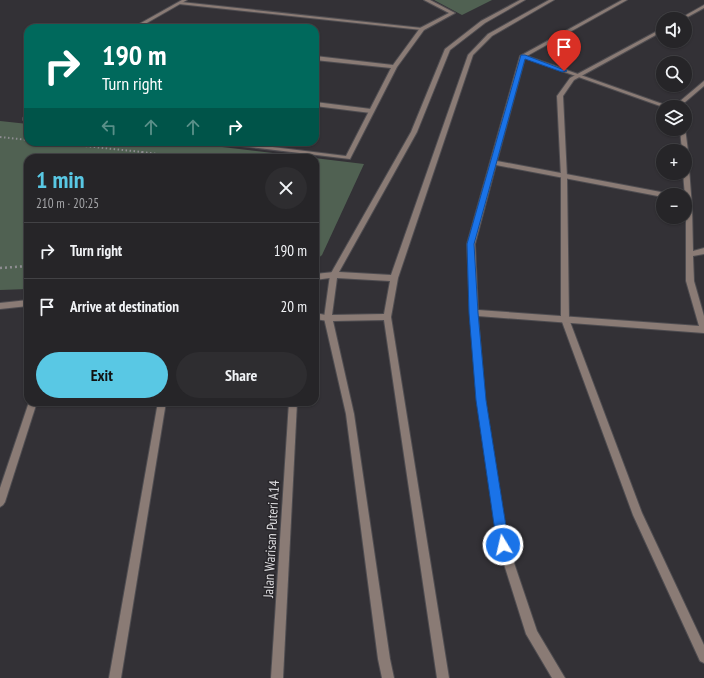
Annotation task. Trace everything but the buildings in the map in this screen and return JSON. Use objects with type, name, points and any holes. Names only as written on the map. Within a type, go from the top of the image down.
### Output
[{"type":"street","points":[[319,154],[348,158],[394,67],[422,29],[453,13],[426,0]]},
{"type":"street","points":[[388,678],[384,659],[350,414],[328,318],[334,275],[414,132],[448,49],[483,22],[523,0]]},
{"type":"street","points":[[443,678],[387,317],[394,278],[471,55],[490,35],[552,0]]},
{"type":"street","points":[[559,678],[532,634],[503,545],[481,400],[470,244],[523,56],[625,0]]},
{"type":"street","points":[[141,24],[183,1],[422,29]]},
{"type":"street","points":[[692,12],[704,6]]},
{"type":"street","points":[[656,33],[572,79],[560,96],[564,177],[565,319],[638,515],[704,657]]},
{"type":"street","points":[[523,56],[656,103]]},
{"type":"street","points":[[319,58],[394,67]]},
{"type":"street","points":[[684,100],[704,83]]},
{"type":"street","points":[[319,104],[371,111]]},
{"type":"street","points":[[250,146],[315,154]]},
{"type":"street","points":[[494,162],[564,177],[656,193]]},
{"type":"street","points":[[474,313],[704,330],[690,281],[688,224]]},
{"type":"street","points":[[689,254],[704,251]]},
{"type":"street","points":[[319,277],[334,275],[394,278]]},
{"type":"street","points":[[0,306],[24,303]]},
{"type":"street","points":[[319,317],[328,318],[387,317]]},
{"type":"street","points":[[0,502],[32,406]]},
{"type":"street","points":[[115,678],[161,406]]},
{"type":"street","name":"Jalan Warisan Puteri A14","points":[[277,678],[293,406]]},
{"type":"path","points":[[0,137],[24,140]]},
{"type":"path","points":[[84,146],[157,154]]},
{"type":"path","points":[[0,268],[24,266]]},
{"type":"green space","points":[[434,0],[492,0],[462,15]]},
{"type":"green space","points":[[0,121],[24,124],[24,146],[214,146],[280,154],[24,154],[24,289],[0,290]]},
{"type":"green space","points":[[319,158],[364,164],[322,255],[319,258]]},
{"type":"route","points":[[503,545],[481,400],[470,244],[523,56],[564,71]]}]
